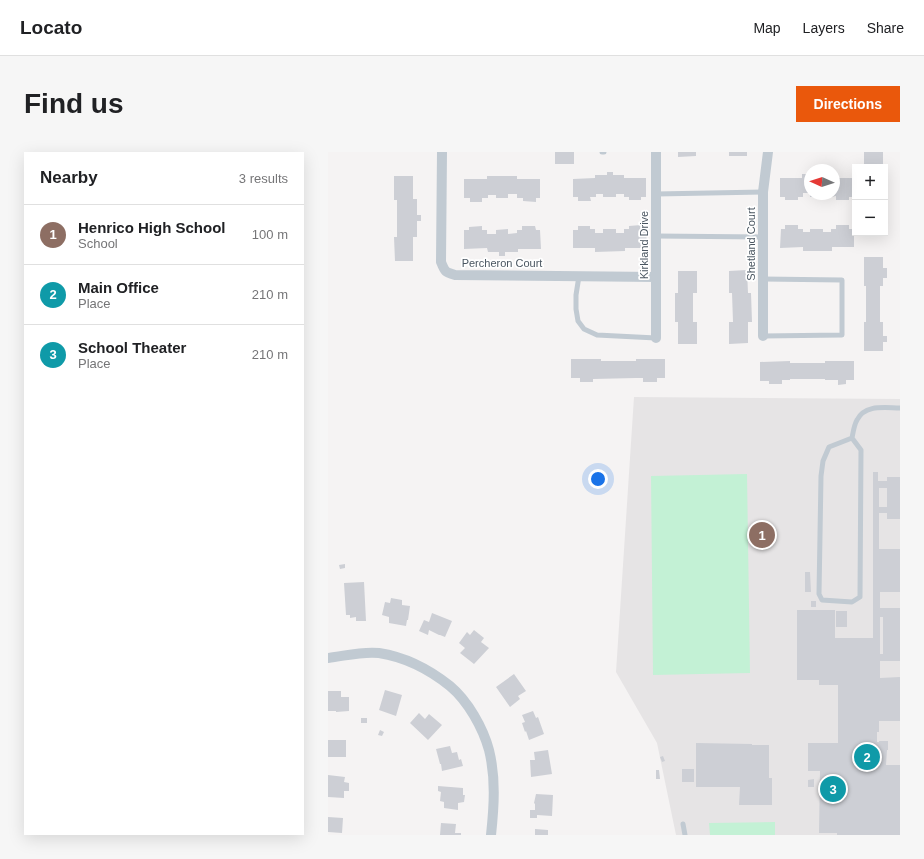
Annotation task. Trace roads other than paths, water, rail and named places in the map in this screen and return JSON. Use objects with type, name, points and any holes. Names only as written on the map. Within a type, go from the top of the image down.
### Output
[{"type":"street","name":"Percheron Court","points":[[442,152],[441,262],[446,273],[455,275],[656,277]]},
{"type":"street","name":"Kirkland Drive","points":[[656,152],[656,338]]},
{"type":"street","name":"Shetland Court","points":[[763,336],[763,192],[768,152]]},
{"type":"street","points":[[328,658],[366,653],[379,653],[408,661],[437,677],[451,687],[474,716],[489,750],[494,796],[491,835]]},
{"type":"lane","points":[[442,152],[447,152]]},
{"type":"lane","points":[[656,194],[763,192]]},
{"type":"lane","points":[[656,236],[763,237]]},
{"type":"lane","points":[[579,276],[576,295],[576,309],[578,321],[584,329],[597,335],[656,338]]},
{"type":"lane","points":[[763,279],[842,280],[842,335],[763,336]]},
{"type":"lane","points":[[852,438],[857,420],[864,411],[871,408],[900,408]]},
{"type":"lane","points":[[852,438],[861,450],[860,597],[852,602],[822,600],[819,594],[821,476],[823,461],[829,447],[852,438]]},
{"type":"lane","points":[[683,824],[685,835]]},
{"type":"place","name":"Henrico High School","points":[[762,535]]},
{"type":"place","name":"Main Office","points":[[867,757]]},
{"type":"place","name":"School Theater","points":[[833,789]]}]
